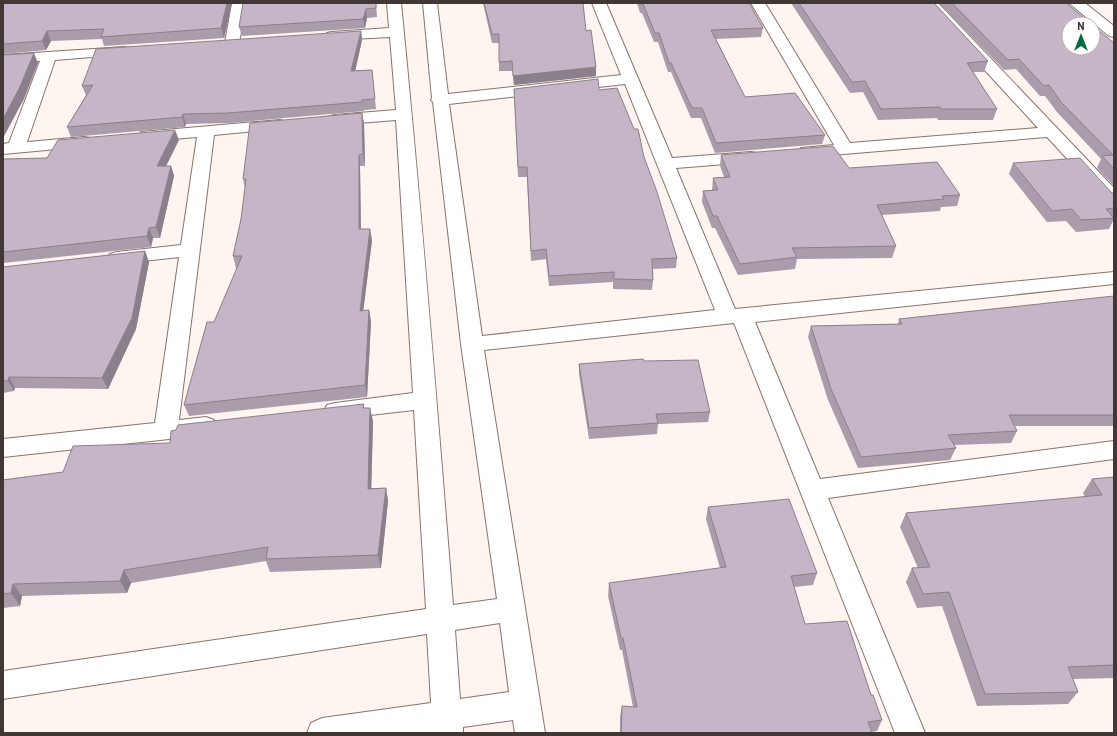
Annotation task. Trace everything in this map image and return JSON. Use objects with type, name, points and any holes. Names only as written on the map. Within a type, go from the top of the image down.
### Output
[{"type":"street","points":[[232,43],[239,3]]},
{"type":"street","points":[[394,3],[404,114],[447,724]]},
{"type":"street","points":[[430,3],[439,100],[472,344],[530,733]]},
{"type":"street","points":[[599,3],[665,164],[813,490],[910,733]]},
{"type":"street","points":[[758,3],[845,149]]},
{"type":"street","points":[[930,3],[1114,199]]},
{"type":"street","points":[[1076,3],[1114,33]]},
{"type":"street","points":[[318,37],[397,32]]},
{"type":"street","points":[[216,44],[248,42]]},
{"type":"street","points":[[3,59],[137,50]]},
{"type":"street","points":[[49,56],[9,148],[103,140]]},
{"type":"street","points":[[439,100],[630,79]]},
{"type":"street","points":[[317,121],[404,114]]},
{"type":"street","points":[[134,137],[293,123]]},
{"type":"street","points":[[166,430],[206,131]]},
{"type":"street","points":[[790,154],[1051,132]]},
{"type":"street","points":[[665,164],[767,156]]},
{"type":"street","points":[[96,261],[190,250]]},
{"type":"street","points":[[472,344],[1114,278]]},
{"type":"street","points":[[315,413],[425,400]]},
{"type":"street","points":[[3,448],[229,423]]},
{"type":"street","points":[[813,490],[1114,450]]},
{"type":"street","points":[[3,685],[511,609]]},
{"type":"street","points":[[322,733],[447,724],[526,704]]},
{"type":"building","points":[[3,3],[227,3],[221,28],[101,37],[104,29],[47,31],[42,41],[3,44]]},
{"type":"building","points":[[243,3],[376,3],[376,8],[366,9],[363,19],[239,27]]},
{"type":"building","points":[[484,3],[583,3],[586,31],[591,30],[596,67],[513,76],[512,61],[499,62],[499,34],[492,34]]},
{"type":"building","points":[[640,3],[749,3],[763,28],[711,30],[745,97],[795,93],[825,135],[716,143],[702,108],[692,108],[671,63],[669,63],[659,33],[655,33],[643,4]]},
{"type":"building","points":[[799,3],[934,3],[988,61],[967,63],[997,109],[941,109],[940,107],[881,109],[865,81],[852,82]]},
{"type":"building","points":[[952,3],[1066,3],[1081,16],[1061,16],[1061,56],[1101,56],[1101,32],[1114,43],[1114,169],[1102,156],[1113,155],[1061,102],[1049,85],[1044,86],[1019,59],[1008,60]]},
{"type":"building","points":[[361,31],[351,71],[372,70],[375,99],[362,100],[362,102],[228,113],[183,114],[182,117],[67,127],[93,85],[82,86],[96,49]]},
{"type":"building","points":[[34,53],[19,89],[3,119],[3,55]]},
{"type":"building","points":[[598,79],[599,90],[617,88],[634,129],[638,129],[644,157],[657,192],[677,258],[652,259],[653,280],[614,279],[614,272],[549,276],[546,249],[531,251],[527,167],[518,167],[514,89]]},
{"type":"building","points":[[362,113],[363,154],[359,155],[359,229],[370,229],[360,311],[369,310],[365,385],[184,405],[207,322],[214,322],[242,256],[233,256],[241,219],[246,179],[243,179],[250,123]]},
{"type":"building","points":[[175,130],[157,166],[171,166],[156,227],[149,228],[147,236],[3,252],[3,159],[47,158],[58,140]]},
{"type":"building","points":[[833,146],[849,168],[937,162],[960,195],[942,196],[944,199],[877,205],[896,246],[792,248],[797,257],[740,264],[717,216],[713,216],[703,191],[718,190],[713,178],[730,177],[721,155]]},
{"type":"building","points":[[1080,158],[1112,193],[1114,193],[1114,208],[1106,209],[1114,218],[1081,220],[1072,209],[1052,211],[1013,163]]},
{"type":"building","points":[[145,251],[132,318],[102,378],[9,377],[8,381],[3,381],[3,267]]},
{"type":"building","points":[[1114,296],[1114,415],[1009,415],[1017,431],[948,435],[956,448],[861,457],[831,389],[811,326],[902,324],[899,319]]},
{"type":"building","points":[[643,359],[644,361],[698,360],[710,412],[656,414],[658,423],[589,428],[579,364]]},
{"type":"building","points":[[364,404],[363,408],[370,408],[368,489],[386,488],[378,555],[266,559],[268,547],[124,570],[120,581],[13,584],[11,593],[3,594],[3,480],[63,472],[73,446],[170,443],[171,431],[176,430],[178,425]]},
{"type":"building","points":[[1114,477],[1114,665],[1068,667],[1078,692],[985,694],[949,592],[923,594],[912,568],[930,567],[906,513],[1102,495],[1092,479]]},
{"type":"building","points":[[789,499],[817,573],[791,576],[805,624],[847,621],[871,695],[873,695],[882,720],[868,722],[872,733],[621,733],[622,706],[637,707],[623,638],[621,638],[609,583],[726,567],[708,507]]}]
